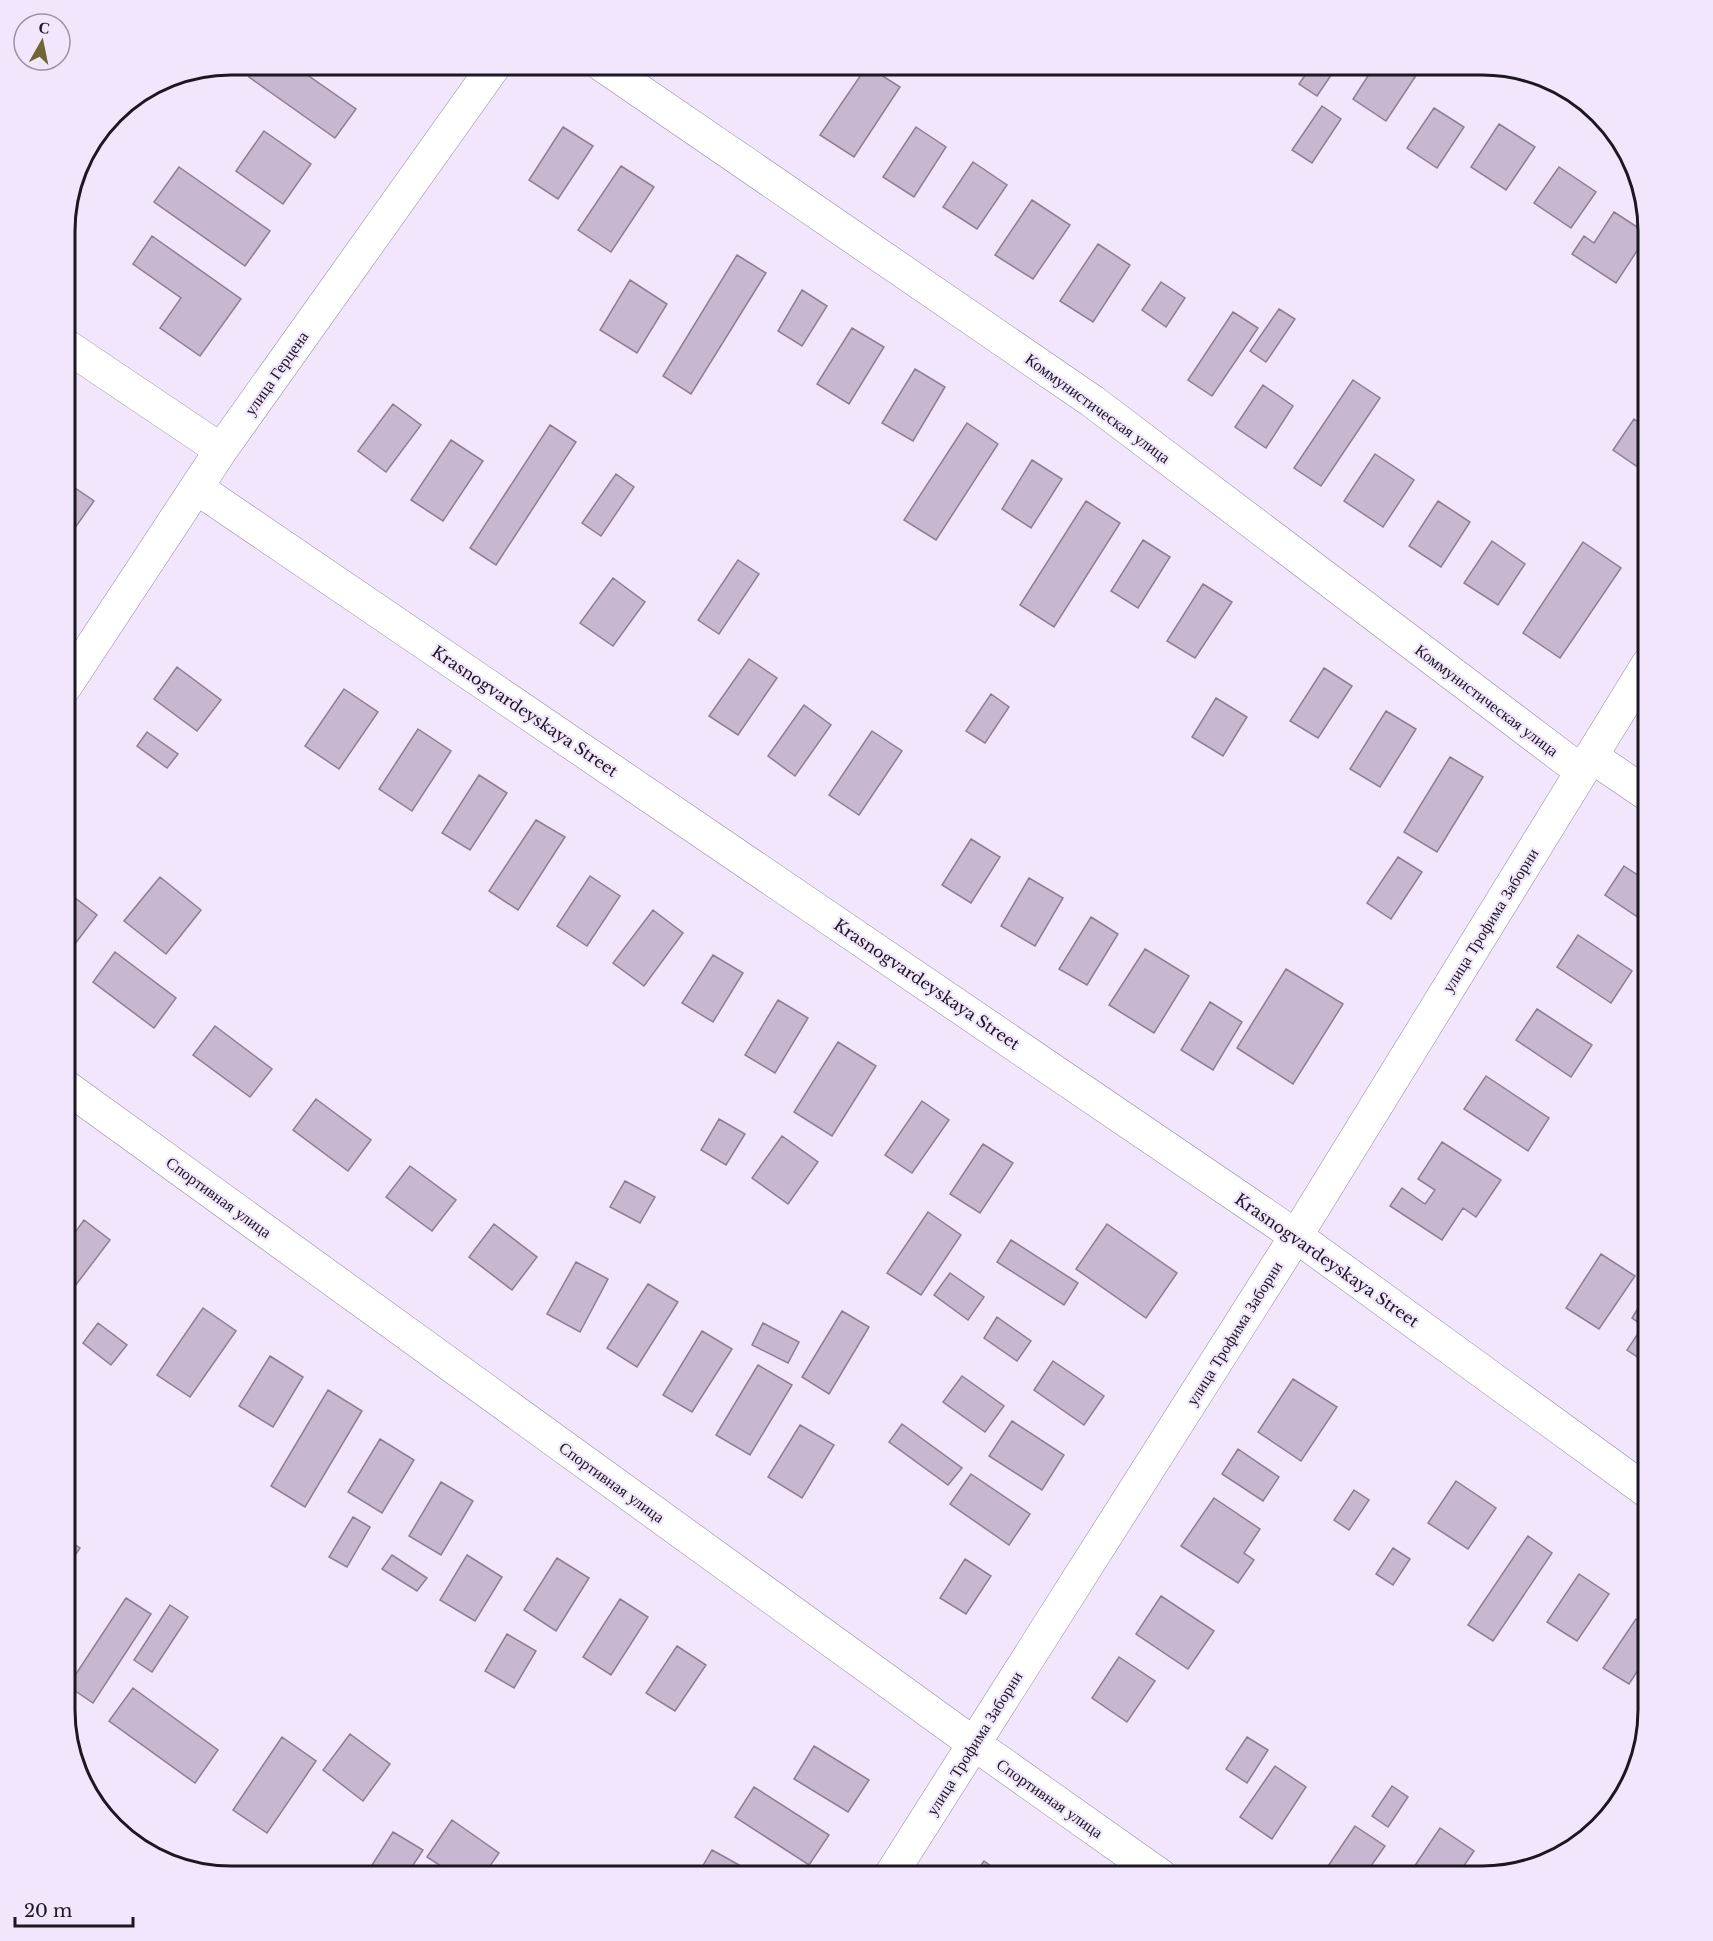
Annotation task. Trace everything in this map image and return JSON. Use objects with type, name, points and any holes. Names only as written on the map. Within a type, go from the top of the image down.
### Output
[{"type":"street","name":"улица Герцена","points":[[75,672],[221,450],[487,75]]},
{"type":"street","name":"Коммунистическая улица","points":[[617,75],[1092,401],[1586,763],[1638,790]]},
{"type":"street","points":[[75,352],[221,450]]},
{"type":"street","name":"Krasnogvardeyskaya Street","points":[[197,488],[1296,1236],[1638,1485]]},
{"type":"street","name":"улица Трофима Заборни","points":[[896,1866],[1296,1236],[1638,680]]},
{"type":"street","name":"Спортивная улица","points":[[75,1093],[1147,1866]]},
{"type":"building","points":[[250,75],[307,75],[356,109],[335,138],[249,77]]},
{"type":"building","points":[[861,75],[881,75],[900,87],[854,157],[820,135]]},
{"type":"building","points":[[1305,75],[1331,75],[1317,96],[1299,84]]},
{"type":"building","points":[[1369,75],[1416,75],[1386,121],[1353,99]]},
{"type":"building","points":[[1322,106],[1341,119],[1312,163],[1292,150]]},
{"type":"building","points":[[1434,108],[1464,127],[1437,168],[1407,148]]},
{"type":"building","points":[[1499,124],[1535,147],[1506,190],[1471,167]]},
{"type":"building","points":[[563,127],[593,146],[558,199],[529,180]]},
{"type":"building","points":[[916,127],[946,147],[914,197],[883,177]]},
{"type":"building","points":[[264,131],[311,164],[283,204],[236,171]]},
{"type":"building","points":[[973,162],[1007,185],[977,229],[943,207]]},
{"type":"building","points":[[621,166],[654,187],[611,252],[578,230]]},
{"type":"building","points":[[179,167],[270,231],[245,266],[154,202]]},
{"type":"building","points":[[1559,167],[1596,192],[1571,228],[1534,203]]},
{"type":"building","points":[[1032,200],[1070,225],[1033,279],[995,255]]},
{"type":"building","points":[[1614,212],[1638,228],[1638,249],[1616,283],[1572,254],[1584,236],[1594,243]]},
{"type":"building","points":[[152,236],[241,299],[200,356],[160,328],[181,298],[133,264]]},
{"type":"building","points":[[1098,244],[1130,265],[1093,322],[1060,301]]},
{"type":"building","points":[[737,255],[766,273],[691,394],[663,376]]},
{"type":"building","points":[[630,280],[667,304],[637,353],[600,330]]},
{"type":"building","points":[[1161,282],[1185,298],[1166,327],[1142,310]]},
{"type":"building","points":[[802,290],[827,306],[802,346],[778,331]]},
{"type":"building","points":[[1279,309],[1295,319],[1266,362],[1250,351]]},
{"type":"building","points":[[1233,312],[1258,328],[1212,396],[1188,380]]},
{"type":"building","points":[[852,328],[884,347],[849,404],[817,384]]},
{"type":"building","points":[[915,369],[945,387],[913,441],[882,423]]},
{"type":"building","points":[[1353,380],[1380,398],[1321,486],[1294,468]]},
{"type":"building","points":[[1263,385],[1293,406],[1266,448],[1235,427]]},
{"type":"building","points":[[393,404],[421,425],[386,472],[358,451]]},
{"type":"building","points":[[1634,419],[1638,422],[1638,467],[1613,450]]},
{"type":"building","points":[[967,423],[998,444],[936,540],[904,520]]},
{"type":"building","points":[[550,425],[576,442],[496,565],[470,548]]},
{"type":"building","points":[[451,440],[483,461],[443,521],[411,500]]},
{"type":"building","points":[[1375,454],[1414,480],[1383,527],[1344,501]]},
{"type":"building","points":[[1032,460],[1062,479],[1031,528],[1002,509]]},
{"type":"building","points":[[616,474],[634,487],[601,536],[582,523]]},
{"type":"building","points":[[75,488],[94,501],[75,528]]},
{"type":"building","points":[[1086,501],[1120,523],[1054,627],[1020,605]]},
{"type":"building","points":[[1438,501],[1470,522],[1441,567],[1409,546]]},
{"type":"building","points":[[1143,540],[1170,557],[1138,608],[1111,591]]},
{"type":"building","points":[[1492,541],[1525,564],[1498,605],[1464,583]]},
{"type":"building","points":[[1583,542],[1621,568],[1560,658],[1523,633]]},
{"type":"building","points":[[738,560],[759,574],[719,634],[698,620]]},
{"type":"building","points":[[613,578],[645,602],[613,646],[580,623]]},
{"type":"building","points":[[1203,584],[1232,602],[1195,658],[1167,641]]},
{"type":"building","points":[[749,659],[777,678],[738,735],[709,716]]},
{"type":"building","points":[[177,667],[221,700],[197,731],[154,699]]},
{"type":"building","points":[[1324,668],[1352,686],[1318,738],[1290,721]]},
{"type":"building","points":[[344,689],[378,712],[339,769],[305,746]]},
{"type":"building","points":[[991,694],[1009,707],[985,743],[966,731]]},
{"type":"building","points":[[1216,698],[1247,717],[1223,756],[1192,737]]},
{"type":"building","points":[[804,705],[831,725],[795,776],[768,756]]},
{"type":"building","points":[[1386,711],[1416,729],[1380,787],[1350,769]]},
{"type":"building","points":[[418,729],[451,751],[412,811],[379,789]]},
{"type":"building","points":[[872,731],[902,751],[859,815],[829,795]]},
{"type":"building","points":[[147,732],[178,754],[167,768],[137,746]]},
{"type":"building","points":[[1450,757],[1483,777],[1437,852],[1404,832]]},
{"type":"building","points":[[479,775],[507,793],[470,850],[442,833]]},
{"type":"building","points":[[536,820],[565,837],[518,910],[489,891]]},
{"type":"building","points":[[971,839],[1000,857],[971,903],[942,885]]},
{"type":"building","points":[[1398,857],[1422,872],[1391,919],[1367,903]]},
{"type":"building","points":[[1624,866],[1638,875],[1638,917],[1605,895]]},
{"type":"building","points":[[590,876],[620,896],[587,946],[557,926]]},
{"type":"building","points":[[160,877],[201,910],[166,954],[124,921]]},
{"type":"building","points":[[1029,878],[1063,898],[1035,946],[1001,926]]},
{"type":"building","points":[[75,898],[97,915],[75,944]]},
{"type":"building","points":[[653,910],[683,933],[644,986],[613,963]]},
{"type":"building","points":[[1091,917],[1118,934],[1087,985],[1059,969]]},
{"type":"building","points":[[1578,935],[1632,971],[1611,1003],[1557,967]]},
{"type":"building","points":[[1145,949],[1189,976],[1154,1033],[1109,1005]]},
{"type":"building","points":[[115,952],[176,998],[154,1028],[93,982]]},
{"type":"building","points":[[713,955],[743,973],[713,1022],[682,1003]]},
{"type":"building","points":[[1286,969],[1343,1004],[1293,1084],[1237,1048]]},
{"type":"building","points":[[778,1000],[808,1018],[775,1073],[745,1055]]},
{"type":"building","points":[[1210,1002],[1242,1022],[1213,1070],[1181,1050]]},
{"type":"building","points":[[1537,1009],[1592,1045],[1571,1077],[1516,1040]]},
{"type":"building","points":[[215,1026],[272,1069],[250,1097],[193,1055]]},
{"type":"building","points":[[838,1042],[876,1066],[832,1136],[794,1112]]},
{"type":"building","points":[[1486,1076],[1549,1118],[1528,1151],[1464,1109]]},
{"type":"building","points":[[316,1099],[371,1140],[348,1171],[293,1130]]},
{"type":"building","points":[[922,1101],[949,1120],[912,1173],[885,1155]]},
{"type":"building","points":[[719,1119],[745,1134],[726,1165],[701,1150]]},
{"type":"building","points":[[782,1136],[818,1162],[788,1204],[752,1178]]},
{"type":"building","points":[[1442,1142],[1501,1180],[1476,1217],[1463,1208],[1442,1240],[1390,1206],[1402,1188],[1425,1204],[1435,1190],[1418,1179]]},
{"type":"building","points":[[983,1144],[1013,1163],[980,1213],[950,1194]]},
{"type":"building","points":[[410,1166],[456,1200],[432,1231],[386,1197]]},
{"type":"building","points":[[625,1181],[655,1197],[640,1223],[610,1207]]},
{"type":"building","points":[[928,1212],[961,1235],[921,1295],[887,1273]]},
{"type":"building","points":[[84,1220],[110,1240],[75,1286],[75,1232]]},
{"type":"building","points":[[494,1224],[537,1257],[512,1290],[469,1257]]},
{"type":"building","points":[[1107,1224],[1177,1273],[1146,1318],[1076,1269]]},
{"type":"building","points":[[1011,1240],[1078,1283],[1064,1305],[997,1262]]},
{"type":"building","points":[[1601,1254],[1635,1276],[1599,1329],[1566,1308]]},
{"type":"building","points":[[576,1262],[608,1279],[580,1332],[547,1314]]},
{"type":"building","points":[[950,1273],[984,1297],[968,1320],[934,1295]]},
{"type":"building","points":[[648,1284],[678,1302],[637,1367],[607,1348]]},
{"type":"building","points":[[203,1308],[236,1331],[190,1397],[157,1375]]},
{"type":"building","points":[[1638,1308],[1638,1322],[1632,1318]]},
{"type":"building","points":[[842,1311],[869,1327],[829,1394],[802,1377]]},
{"type":"building","points":[[997,1317],[1031,1341],[1017,1361],[984,1338]]},
{"type":"building","points":[[98,1323],[127,1345],[111,1365],[83,1343]]},
{"type":"building","points":[[763,1323],[799,1342],[788,1363],[752,1345]]},
{"type":"building","points":[[702,1331],[732,1349],[692,1412],[663,1395]]},
{"type":"building","points":[[1638,1334],[1638,1357],[1627,1350]]},
{"type":"building","points":[[270,1356],[303,1377],[273,1427],[239,1406]]},
{"type":"building","points":[[1053,1361],[1104,1396],[1084,1425],[1034,1390]]},
{"type":"building","points":[[758,1365],[792,1385],[750,1455],[716,1435]]},
{"type":"building","points":[[962,1376],[1004,1406],[985,1432],[943,1402]]},
{"type":"building","points":[[1293,1379],[1337,1407],[1301,1461],[1258,1432]]},
{"type":"building","points":[[328,1390],[362,1411],[305,1507],[271,1486]]},
{"type":"building","points":[[1012,1421],[1064,1455],[1042,1490],[989,1456]]},
{"type":"building","points":[[902,1424],[962,1468],[948,1485],[889,1442]]},
{"type":"building","points":[[800,1425],[834,1445],[802,1498],[768,1477]]},
{"type":"building","points":[[380,1439],[414,1460],[382,1513],[348,1492]]},
{"type":"building","points":[[1238,1449],[1279,1477],[1263,1501],[1222,1474]]},
{"type":"building","points":[[971,1474],[1030,1514],[1009,1545],[950,1504]]},
{"type":"building","points":[[1456,1481],[1496,1508],[1468,1549],[1428,1523]]},
{"type":"building","points":[[441,1482],[473,1501],[441,1555],[409,1536]]},
{"type":"building","points":[[1354,1490],[1369,1500],[1349,1530],[1334,1520]]},
{"type":"building","points":[[1214,1498],[1260,1529],[1244,1553],[1254,1560],[1238,1583],[1181,1546]]},
{"type":"building","points":[[353,1517],[370,1527],[347,1567],[329,1557]]},
{"type":"building","points":[[1528,1536],[1552,1553],[1493,1641],[1468,1625]]},
{"type":"building","points":[[75,1545],[80,1548],[75,1555]]},
{"type":"building","points":[[1393,1548],[1410,1559],[1393,1585],[1376,1574]]},
{"type":"building","points":[[392,1555],[427,1578],[417,1591],[382,1569]]},
{"type":"building","points":[[467,1555],[502,1577],[475,1621],[440,1600]]},
{"type":"building","points":[[557,1558],[589,1578],[556,1631],[524,1610]]},
{"type":"building","points":[[965,1559],[991,1576],[966,1614],[940,1598]]},
{"type":"building","points":[[1579,1574],[1609,1594],[1577,1641],[1547,1622]]},
{"type":"building","points":[[1161,1596],[1214,1631],[1188,1669],[1136,1634]]},
{"type":"building","points":[[126,1598],[151,1614],[93,1703],[75,1691],[75,1675]]},
{"type":"building","points":[[620,1599],[648,1617],[611,1675],[583,1657]]},
{"type":"building","points":[[170,1605],[188,1617],[152,1672],[134,1660]]},
{"type":"building","points":[[1636,1619],[1638,1620],[1638,1670],[1629,1684],[1603,1668]]},
{"type":"building","points":[[507,1634],[536,1651],[514,1688],[485,1671]]},
{"type":"building","points":[[677,1646],[706,1665],[675,1711],[646,1693]]},
{"type":"building","points":[[1119,1657],[1155,1681],[1127,1722],[1092,1698]]},
{"type":"building","points":[[133,1688],[218,1750],[195,1783],[109,1721]]},
{"type":"building","points":[[350,1734],[390,1764],[363,1801],[323,1770]]},
{"type":"building","points":[[282,1737],[316,1761],[267,1833],[233,1810]]},
{"type":"building","points":[[1247,1737],[1268,1750],[1247,1783],[1226,1769]]},
{"type":"building","points":[[814,1746],[869,1780],[848,1812],[794,1779]]},
{"type":"building","points":[[1275,1766],[1306,1787],[1272,1839],[1240,1817]]},
{"type":"building","points":[[1392,1786],[1408,1797],[1388,1827],[1372,1816]]},
{"type":"building","points":[[754,1787],[829,1835],[809,1865],[735,1817]]},
{"type":"building","points":[[452,1820],[499,1853],[490,1866],[441,1866],[427,1857]]},
{"type":"building","points":[[1355,1826],[1385,1846],[1371,1866],[1328,1866]]},
{"type":"building","points":[[1440,1828],[1474,1851],[1464,1866],[1415,1866]]},
{"type":"building","points":[[393,1832],[423,1850],[413,1866],[371,1866]]},
{"type":"building","points":[[712,1850],[741,1866],[703,1866]]},
{"type":"building","points":[[984,1861],[991,1866],[980,1866]]}]
